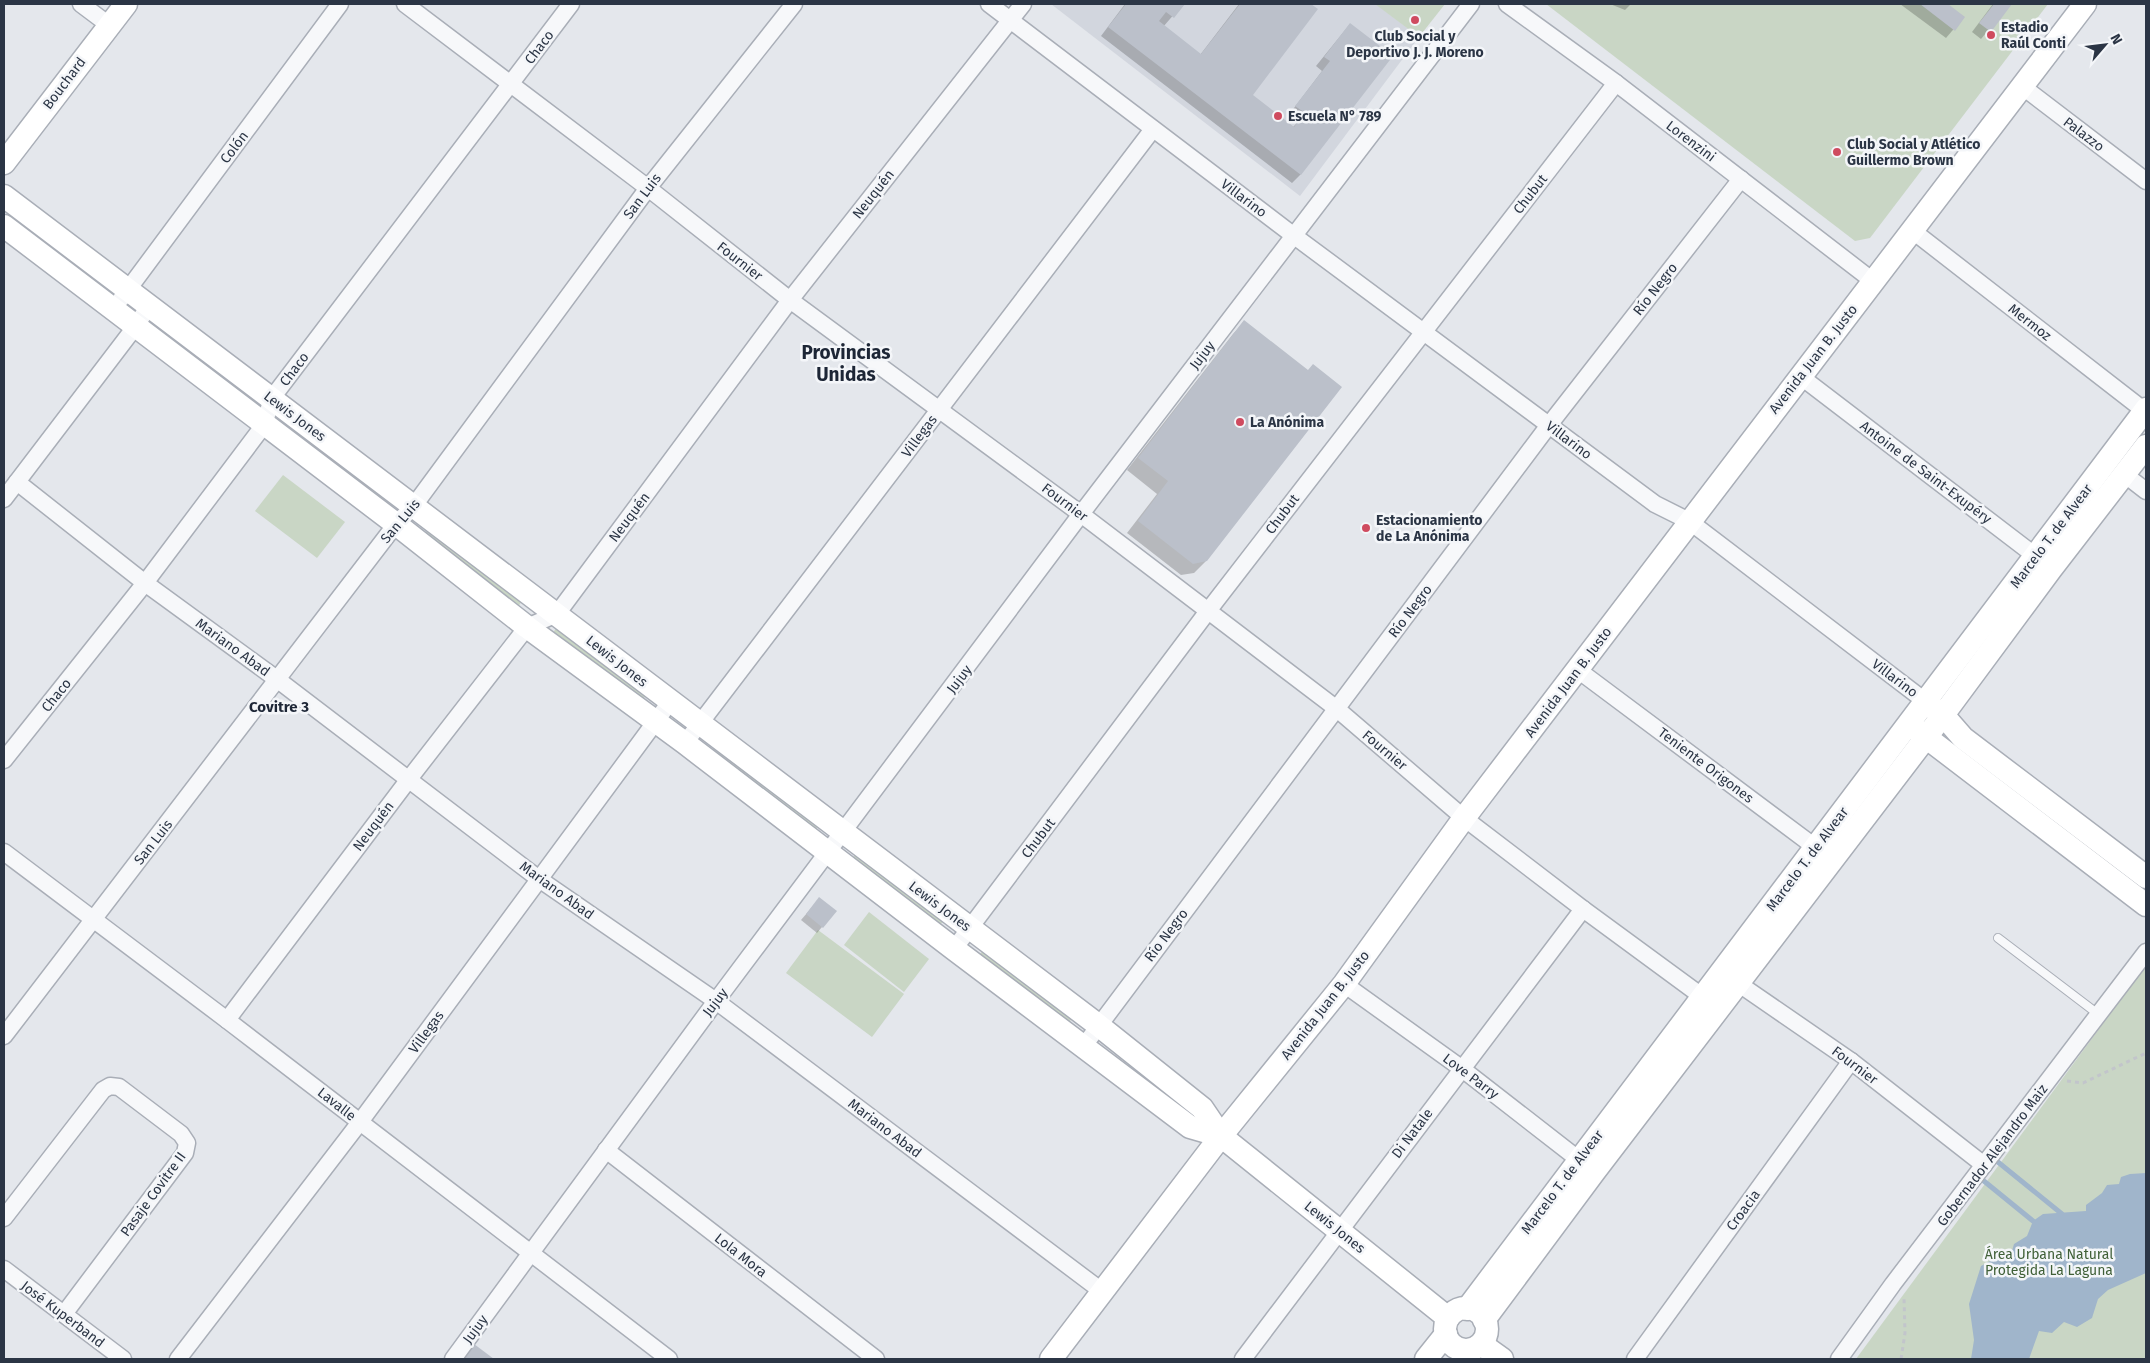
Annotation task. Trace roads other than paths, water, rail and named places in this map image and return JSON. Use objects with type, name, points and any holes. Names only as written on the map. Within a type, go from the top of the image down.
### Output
[{"type":"main road","name":"Bouchard","points":[[4,163],[126,4]]},
{"type":"main road","name":"Avenida Juan B. Justo","points":[[1060,1356],[1102,1292],[1221,1136],[1344,984],[1464,818],[2085,4]]},
{"type":"main road","name":"Lewis Jones","points":[[4,196],[1098,1026],[1202,1108],[1221,1136],[1339,1230],[1463,1333],[1502,1359]]},
{"type":"main road","name":"Lewis Jones","points":[[4,226],[396,524],[527,627],[686,743],[954,950],[1190,1128],[1221,1136]]},
{"type":"main road","name":"Marcelo T. de Alvear","points":[[1917,731],[1943,716],[2043,562],[2146,410]]},
{"type":"main road","name":"Marcelo T. de Alvear","points":[[1426,1359],[1463,1333],[1586,1165],[1917,731],[1925,702],[2043,562],[2124,474],[2146,446]]},
{"type":"main road","name":"Villarino","points":[[1925,702],[1943,716],[1964,738],[2146,877]]},
{"type":"main road","points":[[1917,731],[2146,905]]},
{"type":"street","points":[[81,4],[109,25]]},
{"type":"street","name":"Colón","points":[[114,311],[340,4]]},
{"type":"street","name":"Fournier","points":[[405,4],[648,188],[790,300],[1081,514],[1337,709],[1464,818],[1710,1003]]},
{"type":"street","name":"Chaco","points":[[4,760],[145,583],[264,425],[272,398],[571,4]]},
{"type":"street","name":"San Luis","points":[[4,1036],[396,524],[414,507],[648,188],[794,4]]},
{"type":"street","name":"Villarino","points":[[989,4],[1293,235],[1655,504],[1689,521],[1925,702]]},
{"type":"street","name":"Neuquén","points":[[227,1020],[409,779],[527,627],[557,614],[790,300],[1023,4]]},
{"type":"street","name":"Jujuy","points":[[454,1359],[606,1150],[1081,514],[1293,235],[1472,4]]},
{"type":"street","name":"Lorenzini","points":[[1507,4],[1616,83],[1873,281]]},
{"type":"street","name":"Chubut","points":[[954,950],[1208,611],[1616,83]]},
{"type":"street","name":"Palazzo","points":[[2023,87],[2146,181]]},
{"type":"street","name":"Villegas","points":[[686,743],[1153,129]]},
{"type":"street","name":"Río Negro","points":[[1083,1047],[1549,425],[1741,179]]},
{"type":"street","name":"Mermoz","points":[[1913,231],[2146,410]]},
{"type":"street","points":[[4,499],[149,306]]},
{"type":"street","name":"Antoine de Saint-Exupéry","points":[[1800,376],[2043,562]]},
{"type":"street","points":[[2124,474],[2146,491]]},
{"type":"street","name":"Mariano Abad","points":[[17,482],[145,583],[278,680],[540,879],[716,1002],[1102,1292]]},
{"type":"street","name":"Teniente Origones","points":[[1578,670],[1824,853]]},
{"type":"street","name":"Villegas","points":[[178,1359],[360,1122],[670,702]]},
{"type":"street","name":"Lavalle","points":[[4,852],[227,1020],[669,1359]]},
{"type":"street","name":"Di Natale","points":[[1243,1359],[1583,908]]},
{"type":"street","name":"Gobernador Alejandro Maiz","points":[[1839,1359],[1893,1284],[2146,952]]},
{"type":"street","name":"Fournier","points":[[1730,977],[1851,1061],[1984,1165]]},
{"type":"street","name":"Love Parry","points":[[1344,984],[1461,1068],[1586,1165]]},
{"type":"street","name":"Croacia","points":[[1635,1359],[1851,1061]]},
{"type":"street","name":"Pasaje Covitre II","points":[[4,1218],[103,1090],[110,1086],[119,1087],[181,1134],[187,1143],[186,1153],[64,1314]]},
{"type":"street","name":"Lola Mora","points":[[606,1150],[876,1359]]},
{"type":"street","name":"José Kuperband","points":[[4,1269],[123,1359]]},
{"type":"lane","points":[[1998,938],[2098,1014]]},
{"type":"water","points":[[2146,1173],[2146,1273],[2108,1290],[2098,1299],[2092,1318],[2077,1327],[2064,1322],[2052,1333],[2039,1331],[2029,1359],[1971,1359],[1974,1340],[1969,1304],[1981,1266],[2011,1254],[2014,1244],[2027,1236],[2033,1221],[2043,1214],[2086,1211],[2086,1205],[2102,1193],[2107,1185],[2119,1184],[2121,1177],[2130,1174]]},
{"type":"waterway","points":[[1993,1158],[2062,1214]]},
{"type":"waterway","points":[[1979,1177],[2033,1221]]},
{"type":"place","name":"Club Social y Deportivo J. J. Moreno","points":[[1415,20]]},
{"type":"place","name":"Estadio Raúl Conti","points":[[1991,35]]},
{"type":"place","name":"Escuela N° 789","points":[[1278,116]]},
{"type":"place","name":"Club Social y Atlético Guillermo Brown","points":[[1837,152]]},
{"type":"place","name":"La Anónima","points":[[1240,422]]},
{"type":"place","name":"Estacionamiento de La Anónima","points":[[1366,528]]},
{"type":"district","name":"Provincias Unidas","points":[[846,363]]},
{"type":"district","name":"Covitre 3","points":[[279,707]]},
{"type":"park label","name":"Área Urbana Natural Protegida La Laguna","points":[[2049,1262]]}]
